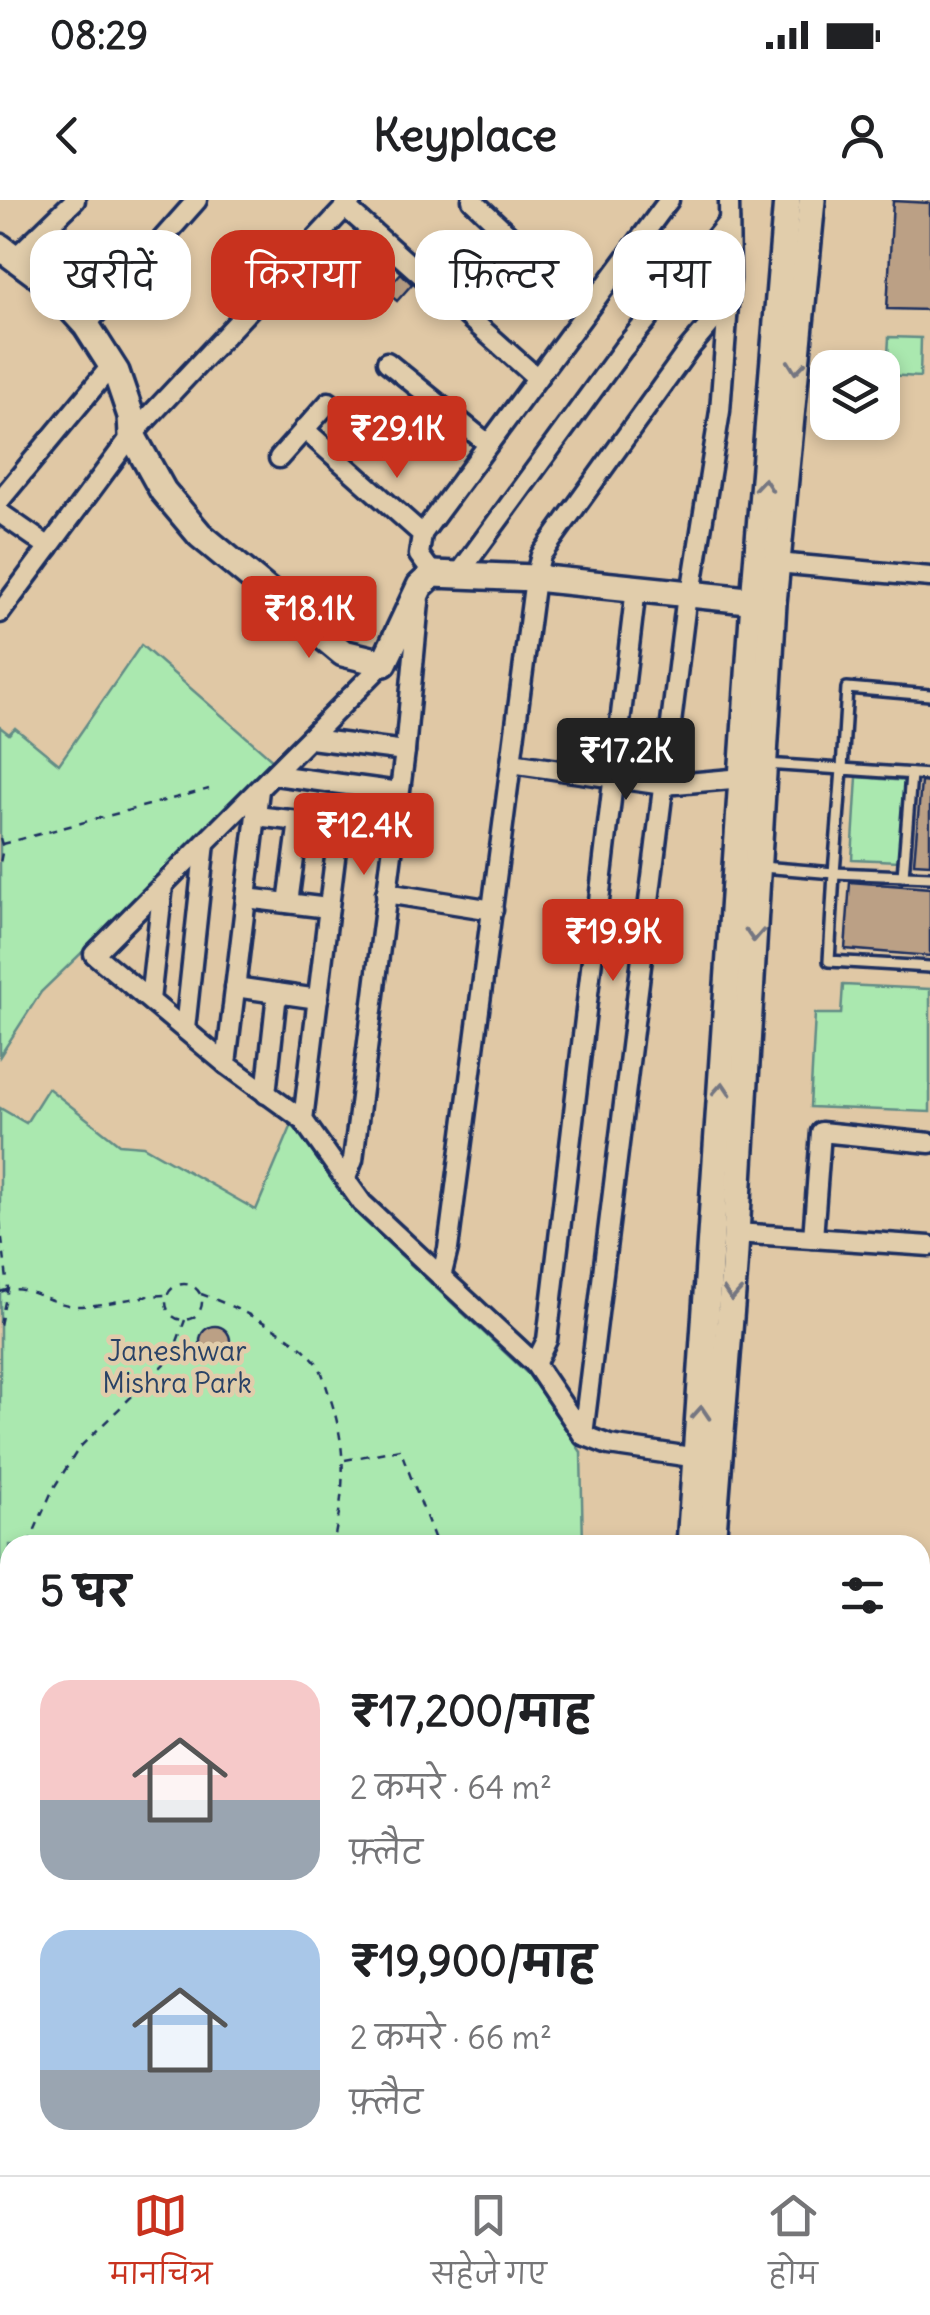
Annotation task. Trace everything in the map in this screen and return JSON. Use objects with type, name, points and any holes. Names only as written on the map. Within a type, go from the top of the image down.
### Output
[{"type":"street","points":[[75,200],[8,252],[48,282],[86,325],[112,365],[131,416],[132,434],[163,491],[200,535],[343,653],[384,664]]},
{"type":"street","points":[[86,325],[197,200]]},
{"type":"street","points":[[472,200],[504,230]]},
{"type":"street","points":[[346,1178],[352,1160],[404,752],[437,579],[419,554],[422,534],[669,200]]},
{"type":"street","points":[[729,200],[729,230]]},
{"type":"street","points":[[691,1535],[753,771],[787,200]]},
{"type":"street","points":[[767,562],[812,200]]},
{"type":"street","points":[[0,613],[132,434],[348,204],[537,378]]},
{"type":"street","points":[[698,1458],[609,1444],[583,1434],[535,1364],[362,1203],[302,1120],[226,1064],[94,954],[384,664],[437,579],[729,221]]},
{"type":"street","points":[[441,1277],[448,1249],[535,578],[542,554],[714,320]]},
{"type":"street","points":[[583,1434],[689,594],[720,411],[727,320]]},
{"type":"street","points":[[387,362],[488,444]]},
{"type":"street","points":[[0,500],[112,365]]},
{"type":"street","points":[[278,458],[329,402]]},
{"type":"street","points":[[304,429],[422,534]]},
{"type":"street","points":[[0,513],[49,547]]},
{"type":"street","points":[[767,562],[930,578]]},
{"type":"street","points":[[437,579],[535,578],[764,602]]},
{"type":"street","points":[[535,1364],[547,1340],[636,588]]},
{"type":"street","points":[[311,739],[404,752]]},
{"type":"street","points":[[510,763],[664,785],[753,771]]},
{"type":"street","points":[[713,1535],[758,867],[753,771]]},
{"type":"street","points":[[275,775],[399,792]]},
{"type":"street","points":[[226,1064],[259,790]]},
{"type":"street","points":[[256,816],[394,832]]},
{"type":"street","points":[[288,903],[299,820]]},
{"type":"street","points":[[302,1120],[339,825]]},
{"type":"street","points":[[185,1029],[206,843]]},
{"type":"street","points":[[150,1000],[163,886]]},
{"type":"street","points":[[386,893],[493,910]]},
{"type":"street","points":[[246,898],[328,908]]},
{"type":"street","points":[[235,987],[318,998]]},
{"type":"street","points":[[266,1094],[277,993]]},
{"type":"street","points":[[813,1238],[821,1132],[930,1142]]},
{"type":"street","points":[[736,1233],[930,1246]]},
{"type":"lane","points":[[930,695],[847,688],[829,961],[930,968]]},
{"type":"lane","points":[[753,771],[842,769],[930,775]]},
{"type":"lane","points":[[903,876],[911,774]]},
{"type":"lane","points":[[758,867],[930,878]]},
{"type":"path","points":[[2,844],[209,789]]},
{"type":"path","points":[[0,838],[0,863]]},
{"type":"path","points":[[0,1222],[8,1288],[0,1325]]},
{"type":"path","points":[[201,1294],[202,1308],[192,1319],[171,1315],[167,1309],[170,1289],[191,1284],[201,1294],[241,1309],[292,1342],[318,1366],[334,1412],[344,1460],[344,1490],[335,1535]]},
{"type":"path","points":[[0,1292],[20,1288],[46,1300],[76,1306],[167,1295]]},
{"type":"path","points":[[32,1535],[53,1488],[80,1448],[172,1358],[184,1320]]},
{"type":"path","points":[[344,1460],[400,1448],[433,1535]]},
{"type":"green space","points":[[889,337],[921,338],[920,377],[900,376],[900,350],[888,350]]},
{"type":"green space","points":[[141,645],[274,761],[219,820],[41,992],[0,1056],[0,727],[9,734],[15,728],[59,764]]},
{"type":"green space","points":[[857,777],[906,781],[900,861],[852,859]]},
{"type":"green space","points":[[843,985],[930,989],[930,1112],[810,1107],[815,1014],[841,1014]]},
{"type":"green space","name":"Janeshwar Mishra Park","points":[[48,1088],[119,1144],[143,1146],[256,1210],[294,1120],[359,1216],[529,1375],[581,1452],[583,1535],[0,1535],[0,1108],[26,1123]]},
{"type":"building","points":[[893,201],[930,203],[930,310],[887,309]]},
{"type":"building","points":[[401,273],[412,284],[397,301],[395,299],[395,280]]},
{"type":"building","points":[[921,782],[930,783],[930,864],[914,863]]},
{"type":"building","points":[[850,882],[930,888],[930,956],[845,949]]},
{"type":"building","points":[[215,1326],[229,1335],[230,1341],[221,1355],[215,1356],[201,1347],[200,1341],[209,1327]]}]
